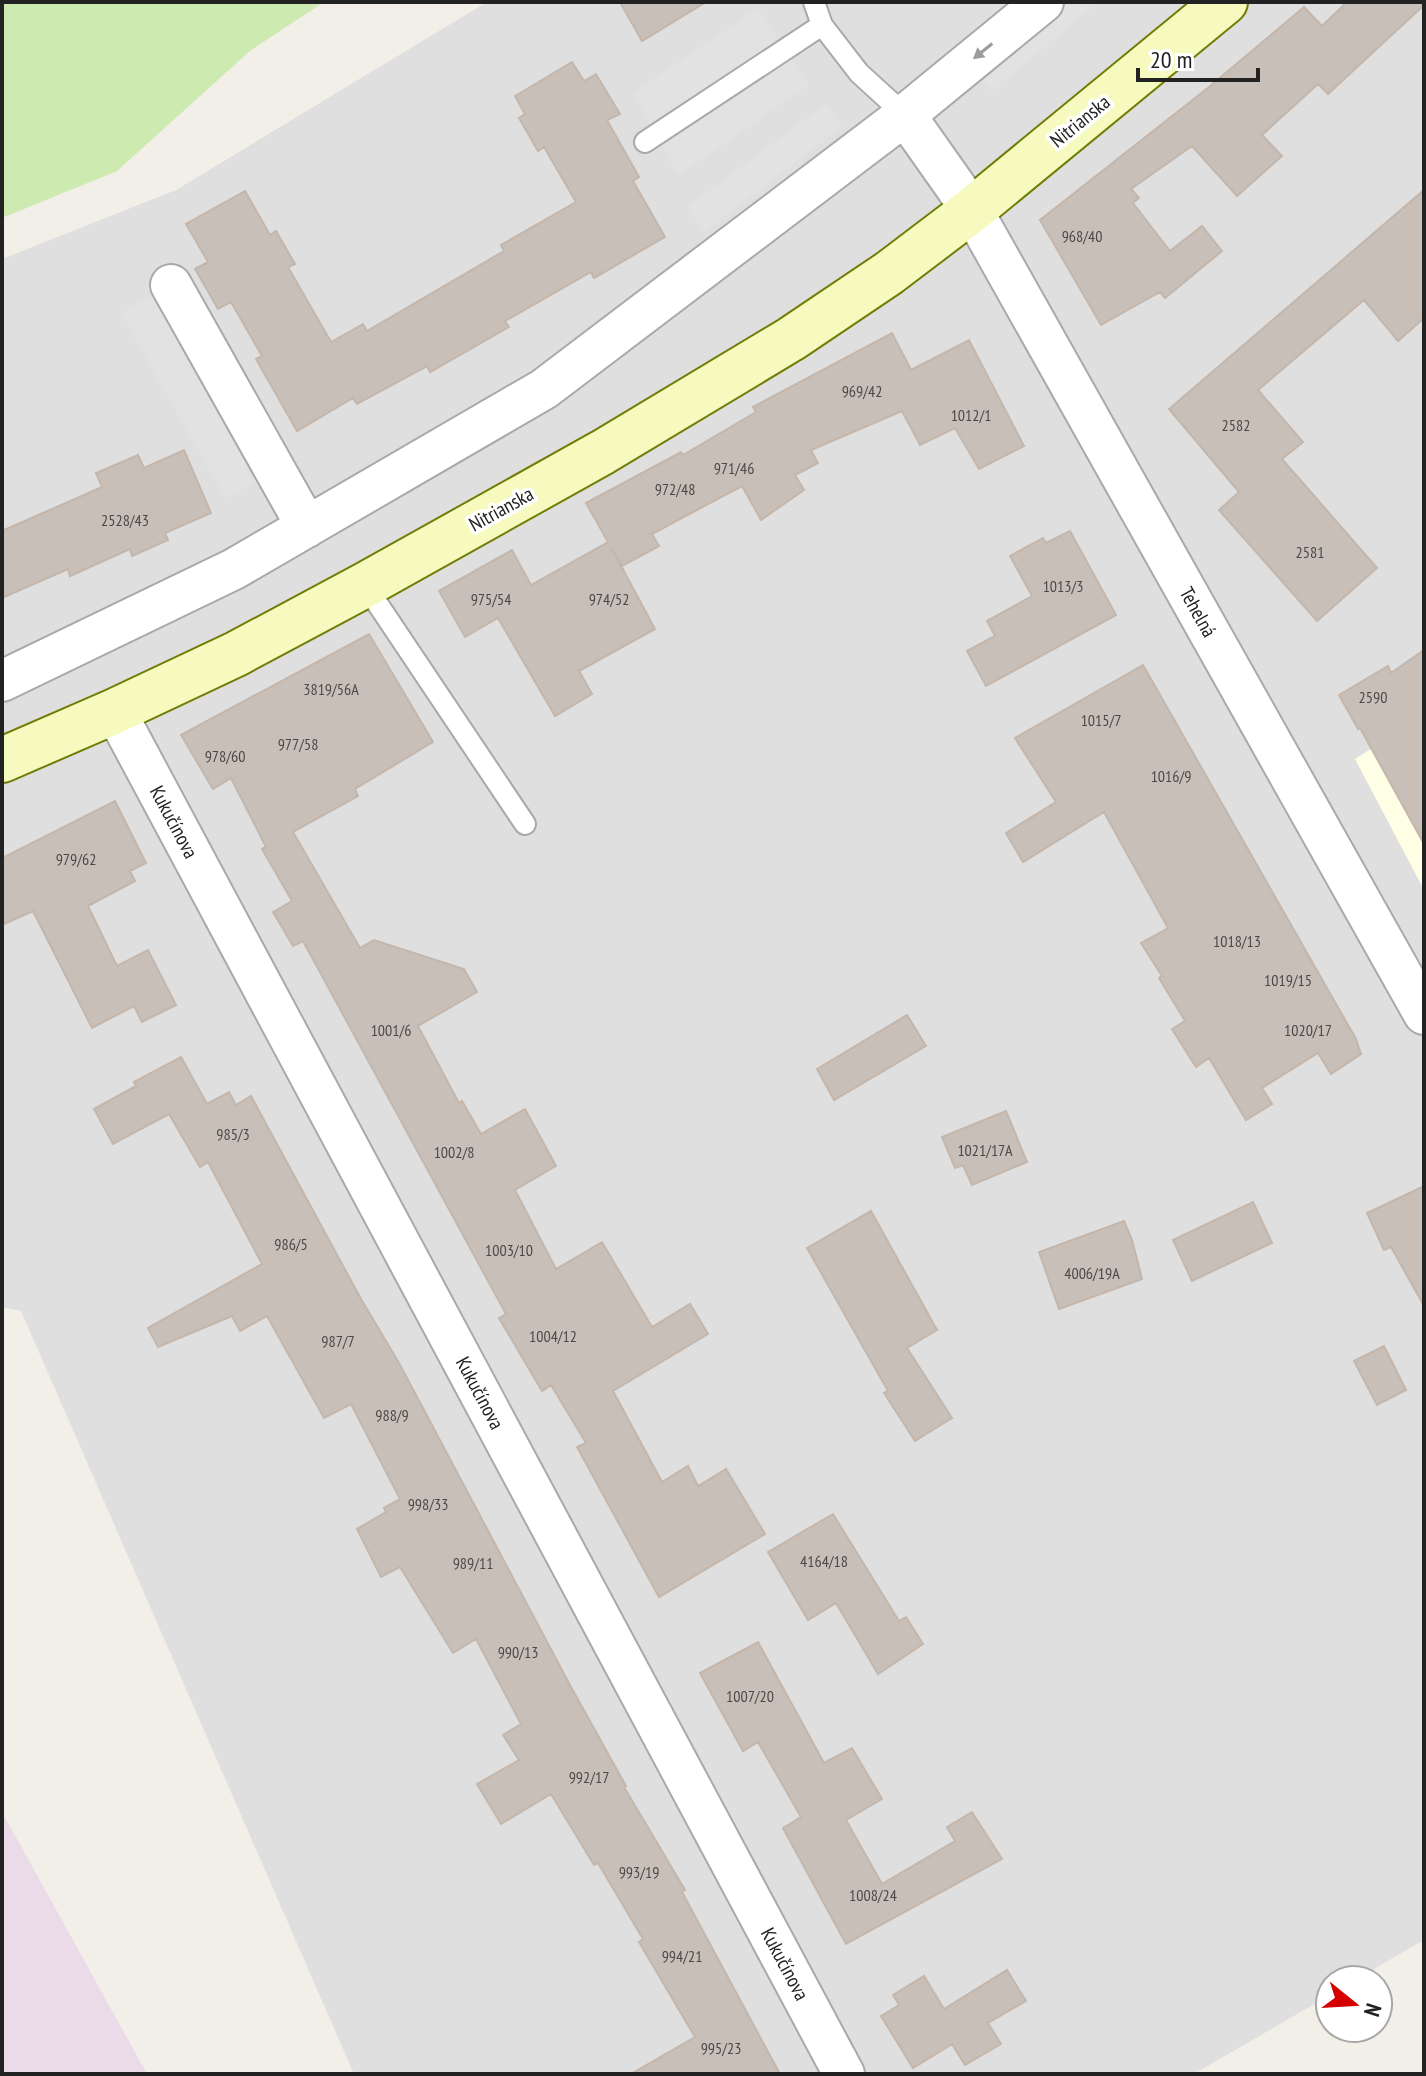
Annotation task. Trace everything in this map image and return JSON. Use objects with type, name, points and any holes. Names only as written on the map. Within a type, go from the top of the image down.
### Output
[{"type":"main road","name":"Nitrianska","points":[[2,760],[236,654],[603,452],[764,356],[889,273],[972,210],[1225,2]]},
{"type":"street","points":[[2,681],[234,569],[544,389],[905,115],[1043,2]]},
{"type":"street","points":[[905,115],[972,210]]},
{"type":"street","name":"Tehelná","points":[[972,210],[1424,1014]]},
{"type":"street","points":[[171,285],[307,527]]},
{"type":"street","name":"Kukučínova","points":[[115,711],[844,2074]]},
{"type":"lane","points":[[814,2],[822,25],[859,73],[905,115]]},
{"type":"lane","points":[[645,142],[822,25]]},
{"type":"lane","points":[[365,585],[525,824]]},
{"type":"shaded area","points":[[487,2],[1424,2],[1424,1940],[1383,1964],[1314,1964],[1314,2004],[1194,2074],[354,2074],[21,1311],[2,1307],[2,259],[176,190]]},
{"type":"shaded area","points":[[1062,2],[1098,2],[992,91],[976,72]]},
{"type":"shaded area","points":[[757,8],[809,85],[678,175],[634,93]]},
{"type":"shaded area","points":[[826,104],[842,126],[703,233],[687,207]]},
{"type":"shaded area","points":[[171,285],[276,471],[226,499],[121,313]]},
{"type":"shaded area","points":[[1424,715],[1424,890],[1355,759]]},
{"type":"shaded area","points":[[2,1812],[147,2074],[2,2074]]},
{"type":"green space","points":[[2,2],[324,2],[250,51],[117,171],[2,218]]},
{"type":"building","points":[[620,2],[706,2],[642,41]]},
{"type":"building","points":[[1347,2],[1424,2],[1424,5],[1328,94],[1318,84],[1262,135],[1282,156],[1237,196],[1192,146],[1131,189],[1139,198],[1133,203],[1170,251],[1202,226],[1222,251],[1165,298],[1160,292],[1101,325],[1040,220],[1209,87],[1304,7],[1322,26]]},
{"type":"building","points":[[572,62],[584,81],[596,74],[620,114],[607,120],[639,177],[633,181],[665,237],[594,278],[591,272],[505,321],[509,327],[430,372],[427,366],[357,404],[353,398],[297,431],[256,359],[262,356],[231,302],[218,309],[195,269],[208,262],[186,224],[245,191],[270,235],[276,231],[295,264],[288,267],[331,342],[363,324],[367,331],[504,251],[501,245],[576,202],[544,147],[538,151],[519,118],[525,114],[515,96]]},
{"type":"building","points":[[1424,190],[1424,318],[1398,341],[1364,300],[1258,390],[1303,442],[1282,459],[1377,568],[1317,621],[1219,510],[1239,492],[1169,409]]},
{"type":"building","points":[[892,333],[911,370],[969,340],[1024,446],[979,469],[955,428],[920,445],[902,411],[811,450],[818,463],[795,475],[804,490],[761,520],[742,486],[652,534],[659,546],[622,566],[612,549],[655,629],[579,671],[592,694],[555,716],[498,618],[465,637],[439,591],[512,550],[531,585],[608,542],[586,503],[681,452],[683,455],[756,412],[753,407]]},
{"type":"building","points":[[184,450],[211,513],[165,533],[168,540],[132,556],[130,549],[70,576],[68,569],[2,598],[2,531],[102,487],[96,473],[138,455],[144,468]]},
{"type":"building","points":[[1070,531],[1116,615],[986,686],[967,651],[995,636],[987,621],[1032,596],[1010,556],[1043,538],[1046,543]]},
{"type":"building","points":[[369,634],[433,742],[355,789],[358,796],[293,832],[360,948],[374,940],[464,969],[477,992],[418,1026],[459,1103],[462,1101],[481,1134],[525,1109],[556,1166],[515,1190],[556,1269],[602,1242],[652,1327],[690,1304],[708,1334],[613,1391],[662,1482],[688,1466],[698,1486],[726,1469],[765,1534],[659,1597],[577,1447],[586,1443],[551,1385],[542,1391],[499,1318],[506,1314],[303,941],[293,946],[273,912],[292,901],[262,849],[266,847],[231,778],[213,789],[181,735]]},
{"type":"building","points":[[1424,650],[1424,844],[1339,695],[1388,666],[1391,673]]},
{"type":"building","points":[[1143,665],[1356,1039],[1361,1054],[1331,1074],[1318,1053],[1262,1088],[1272,1104],[1246,1120],[1209,1058],[1196,1067],[1172,1029],[1185,1021],[1141,943],[1168,928],[1104,812],[1023,862],[1006,833],[1056,802],[1015,738]]},
{"type":"building","points":[[115,801],[146,863],[130,871],[135,881],[88,906],[117,966],[148,950],[176,1005],[142,1022],[134,1006],[92,1028],[33,911],[2,925],[2,858]]},
{"type":"building","points":[[907,1015],[926,1046],[834,1100],[817,1069]]},
{"type":"building","points":[[181,1057],[207,1104],[229,1092],[236,1105],[251,1096],[399,1363],[624,1787],[685,1890],[682,1892],[780,2074],[631,2074],[695,2037],[639,1942],[643,1939],[598,1863],[594,1865],[551,1794],[501,1824],[477,1784],[519,1760],[503,1735],[521,1724],[476,1639],[453,1653],[400,1567],[381,1577],[357,1529],[386,1512],[384,1508],[400,1499],[351,1404],[324,1418],[267,1316],[240,1331],[232,1316],[158,1347],[148,1328],[262,1264],[208,1162],[200,1167],[169,1114],[113,1144],[94,1109],[136,1086],[134,1082]]},
{"type":"building","points":[[1006,1111],[1027,1162],[972,1185],[963,1165],[955,1168],[942,1137]]},
{"type":"building","points":[[1424,1186],[1424,1306],[1391,1247],[1384,1250],[1367,1213]]},
{"type":"building","points":[[1253,1202],[1272,1243],[1192,1281],[1173,1240]]},
{"type":"building","points":[[871,1211],[937,1330],[907,1348],[952,1418],[915,1441],[884,1393],[888,1391],[807,1248]]},
{"type":"building","points":[[1124,1221],[1142,1279],[1059,1309],[1039,1252]]},
{"type":"building","points":[[1384,1346],[1406,1390],[1377,1405],[1354,1361]]},
{"type":"building","points":[[833,1514],[899,1621],[906,1617],[923,1644],[878,1674],[836,1603],[808,1620],[768,1552]]},
{"type":"building","points":[[758,1642],[824,1763],[852,1748],[882,1799],[846,1820],[882,1884],[955,1841],[947,1827],[972,1812],[1002,1859],[846,1944],[783,1828],[801,1817],[758,1742],[743,1751],[700,1673]]},
{"type":"building","points":[[1007,1970],[1026,2001],[988,2023],[1001,2044],[965,2065],[952,2044],[913,2068],[881,2016],[899,2005],[893,1995],[924,1976],[944,2009]]}]
